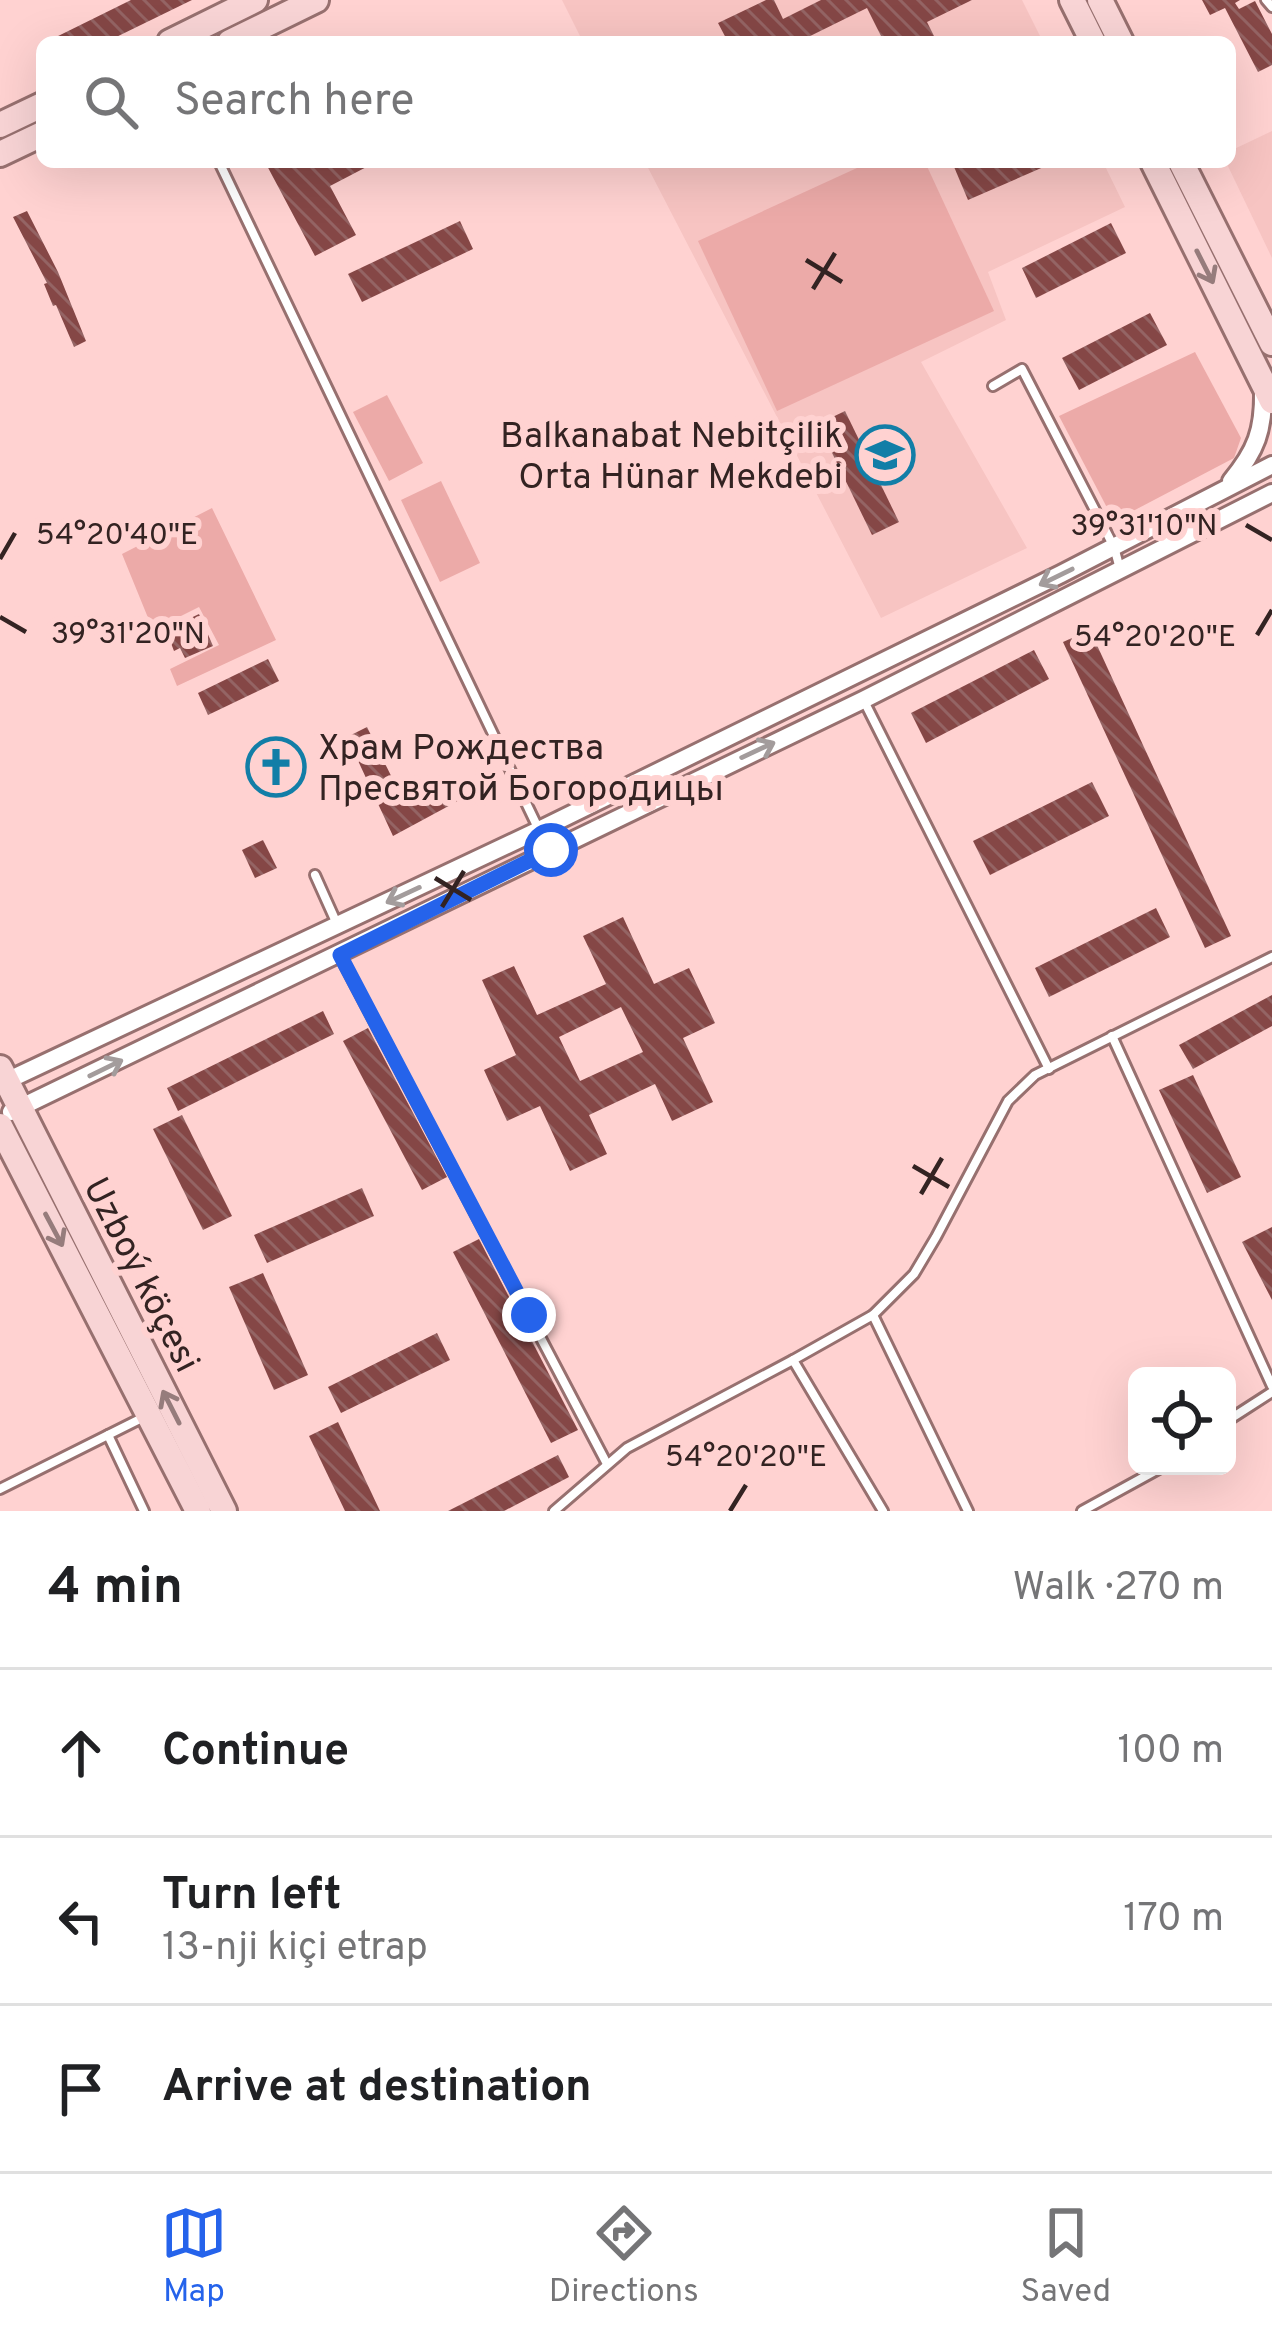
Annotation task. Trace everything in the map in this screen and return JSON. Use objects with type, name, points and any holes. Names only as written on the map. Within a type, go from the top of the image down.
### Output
[{"type":"street","points":[[178,36],[218,8],[255,0]]},
{"type":"street","points":[[242,36],[316,0]]},
{"type":"street","points":[[1072,0],[1090,36]]},
{"type":"street","points":[[1100,0],[1118,36]]},
{"type":"street","points":[[0,125],[36,108]]},
{"type":"street","points":[[0,154],[36,137]]},
{"type":"street","points":[[1156,168],[1268,392],[1253,451],[1223,490]]},
{"type":"street","points":[[1184,168],[1272,343]]},
{"type":"street","points":[[2,1078],[539,830],[1272,465]]},
{"type":"street","points":[[6,1118],[863,700],[1272,493]]},
{"type":"street","name":"Uzboý köçesi","points":[[2,1078],[6,1118],[199,1511]]},
{"type":"street","name":"Uzboý köçesi","points":[[6,1118],[224,1511]]},
{"type":"lane","points":[[1265,0],[1272,7]]},
{"type":"lane","points":[[222,168],[551,850]]},
{"type":"lane","points":[[993,386],[1022,369],[1114,547],[1120,571]]},
{"type":"lane","points":[[863,700],[1049,1069]]},
{"type":"lane","points":[[315,875],[338,926]]},
{"type":"lane","points":[[340,955],[608,1464]]},
{"type":"lane","points":[[554,1511],[627,1448],[873,1315],[914,1274],[1008,1101],[1035,1075],[1272,957]]},
{"type":"lane","points":[[1112,1036],[1272,1389],[1236,1415]]},
{"type":"lane","points":[[873,1315],[968,1511]]},
{"type":"lane","points":[[794,1360],[883,1511]]},
{"type":"lane","points":[[0,1489],[150,1414]]},
{"type":"lane","points":[[108,1435],[144,1511]]},
{"type":"lane","points":[[1082,1511],[1148,1475]]},
{"type":"shaded area","points":[[562,0],[1022,0],[1040,36],[580,36]]},
{"type":"shaded area","points":[[1272,131],[1272,258],[1229,168],[1236,168],[1236,148]]},
{"type":"shaded area","name":"Balkanabat Nebitçilik Orta Hünar Mekdebi","points":[[648,168],[1106,168],[1125,207],[988,272],[1006,320],[921,362],[1027,548],[881,618]]},
{"type":"shaded area","points":[[857,168],[928,168],[994,311],[777,411],[698,241]]},
{"type":"shaded area","points":[[1195,352],[1241,438],[1234,458],[1114,521],[1059,416]]},
{"type":"shaded area","points":[[387,395],[423,463],[389,481],[353,412]]},
{"type":"shaded area","points":[[441,481],[480,563],[440,582],[401,500]]},
{"type":"shaded area","points":[[212,508],[276,640],[177,686],[170,669],[219,645],[199,607],[153,630],[122,554]]},
{"type":"building","points":[[131,0],[192,0],[118,36],[58,36]]},
{"type":"building","points":[[766,0],[774,0],[783,19],[821,0],[972,0],[927,22],[934,36],[881,36],[867,8],[810,36],[725,36],[718,23]]},
{"type":"building","points":[[1202,0],[1240,0],[1235,3],[1239,9],[1255,1],[1272,34],[1272,65],[1258,72],[1225,8],[1210,15]]},
{"type":"building","points":[[268,168],[364,168],[330,186],[356,235],[315,256]]},
{"type":"building","points":[[955,168],[1041,168],[968,200]]},
{"type":"building","points":[[27,211],[86,341],[74,347],[13,217]]},
{"type":"building","points":[[460,221],[473,249],[362,302],[348,274]]},
{"type":"building","points":[[1111,223],[1126,253],[1036,298],[1022,268]]},
{"type":"building","points":[[1150,313],[1167,345],[1079,390],[1062,358]]},
{"type":"building","points":[[845,411],[899,522],[872,535],[818,424]]},
{"type":"building","points":[[199,614],[213,646],[185,658],[180,648],[174,651],[169,638],[175,635],[172,627]]},
{"type":"building","points":[[1090,630],[1231,936],[1205,948],[1063,642]]},
{"type":"building","points":[[1034,650],[1049,679],[926,743],[911,713]]},
{"type":"building","points":[[268,659],[279,681],[208,715],[198,693]]},
{"type":"building","points":[[367,727],[402,798],[412,794],[415,800],[460,777],[469,795],[393,836],[347,737]]},
{"type":"building","name":"Храм Рождества Пресвятой Богородицы","points":[[272,743],[299,760],[282,789],[254,771],[259,764],[248,756],[255,746],[265,753]]},
{"type":"building","points":[[1092,782],[1109,816],[990,875],[973,841]]},
{"type":"building","points":[[263,840],[277,868],[255,878],[242,850]]},
{"type":"building","points":[[1156,908],[1170,937],[1049,997],[1035,968]]},
{"type":"building","points":[[623,917],[654,984],[689,968],[715,1023],[683,1038],[713,1102],[672,1121],[655,1084],[589,1115],[607,1154],[570,1171],[540,1106],[507,1121],[484,1070],[516,1055],[482,980],[514,966],[537,1015],[606,984],[583,936]],"holes":[[[621,1007],[643,1052],[580,1081],[559,1037]]]},
{"type":"building","points":[[1272,995],[1272,1026],[1193,1069],[1179,1045]]},
{"type":"building","points":[[323,1011],[334,1034],[178,1111],[167,1088]]},
{"type":"building","points":[[368,1028],[447,1177],[422,1190],[343,1041]]},
{"type":"building","points":[[1193,1075],[1241,1177],[1207,1193],[1159,1090]]},
{"type":"building","points":[[182,1115],[232,1216],[203,1230],[153,1129]]},
{"type":"building","points":[[362,1188],[374,1216],[267,1263],[254,1235]]},
{"type":"building","points":[[1272,1227],[1272,1300],[1242,1242]]},
{"type":"building","points":[[479,1239],[578,1430],[551,1443],[453,1252]]},
{"type":"building","points":[[263,1273],[308,1375],[274,1390],[229,1287]]},
{"type":"building","points":[[437,1333],[450,1360],[341,1413],[328,1387]]},
{"type":"building","points":[[338,1422],[380,1511],[345,1511],[309,1436]]},
{"type":"building","points":[[558,1455],[569,1477],[504,1511],[448,1511]]},
{"type":"place","name":"Balkanabat Nebitçilik Orta Hünar Mekdebi","points":[[885,455]]},
{"type":"place","name":"Храм Рождества Пресвятой Богородицы","points":[[276,767]]},
{"type":"route","points":[[529,1315],[340,955],[551,850]]}]
